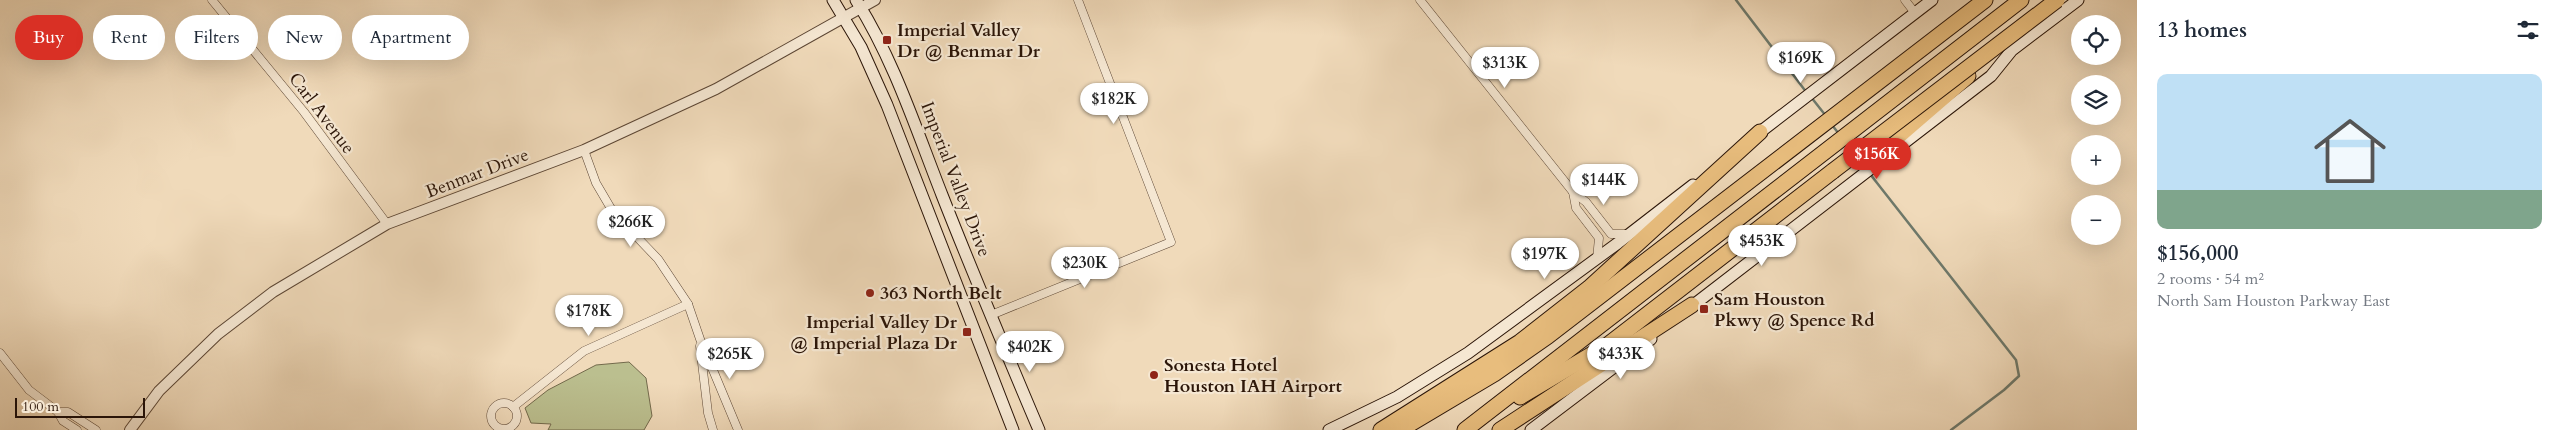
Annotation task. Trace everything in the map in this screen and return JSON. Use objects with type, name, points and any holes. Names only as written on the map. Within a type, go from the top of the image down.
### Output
[{"type":"highway","points":[[1400,430],[1494,374],[1540,341],[1985,0]]},
{"type":"highway","points":[[1465,430],[2021,0]]},
{"type":"highway","points":[[1465,430],[1609,344],[2056,0]]},
{"type":"highway","points":[[1882,160],[1895,139],[2056,0]]},
{"type":"highway","points":[[1381,430],[1520,342],[1582,294],[1760,132]]},
{"type":"highway","points":[[1500,430],[1692,305]]},
{"type":"main road","points":[[833,0],[861,47],[874,75],[988,361],[1013,430]]},
{"type":"main road","points":[[1329,430],[1397,396],[1468,353],[1630,233],[1932,0]]},
{"type":"main road","points":[[1533,429],[1584,392],[1692,305],[1991,76],[2012,50],[2078,0]]},
{"type":"main road","name":"Imperial Valley Drive","points":[[859,4],[906,100],[991,315],[1039,430]]},
{"type":"main road","points":[[988,361],[1007,354]]},
{"type":"street","name":"Carl Avenue","points":[[212,0],[304,112],[387,224]]},
{"type":"street","name":"Benmar Drive","points":[[130,430],[159,391],[218,334],[274,292],[387,224],[584,150],[716,89],[844,19],[859,4],[875,0]]},
{"type":"street","points":[[991,315],[1171,242],[1078,0]]},
{"type":"street","points":[[1420,0],[1572,192],[1586,202],[1611,234],[1630,233]]},
{"type":"street","points":[[1905,0],[1915,13]]},
{"type":"street","points":[[584,150],[596,183],[613,212],[658,259],[688,304],[700,339],[738,430]]},
{"type":"street","points":[[1572,192],[1576,208],[1599,238],[1597,258]]},
{"type":"street","points":[[513,408],[584,351],[688,304]]},
{"type":"street","points":[[700,339],[708,413],[713,430]]},
{"type":"street","points":[[0,353],[29,390],[58,412],[63,421],[77,430]]},
{"type":"street","points":[[58,412],[68,412],[96,430]]},
{"type":"green space","points":[[629,362],[646,378],[652,416],[644,430],[548,430],[551,424],[531,423],[525,408],[548,390],[596,365]]},
{"type":"waterway","points":[[1736,0],[1807,93]]},
{"type":"waterway","points":[[1811,97],[1826,116]]},
{"type":"waterway","points":[[1832,125],[1839,134]]},
{"type":"waterway","points":[[1858,158],[1865,168]]},
{"type":"waterway","points":[[1870,174],[2016,360],[2019,376],[2004,390],[1951,430]]},
{"type":"place","name":"Imperial Valley Dr @ Benmar Dr","points":[[887,40]]},
{"type":"place","name":"363 North Belt","points":[[870,293]]},
{"type":"place","name":"Sam Houston Pkwy @ Spence Rd","points":[[1704,309]]},
{"type":"place","name":"Imperial Valley Dr @ Imperial Plaza Dr","points":[[967,332]]},
{"type":"place","name":"Sonesta Hotel Houston IAH Airport","points":[[1154,375]]}]
